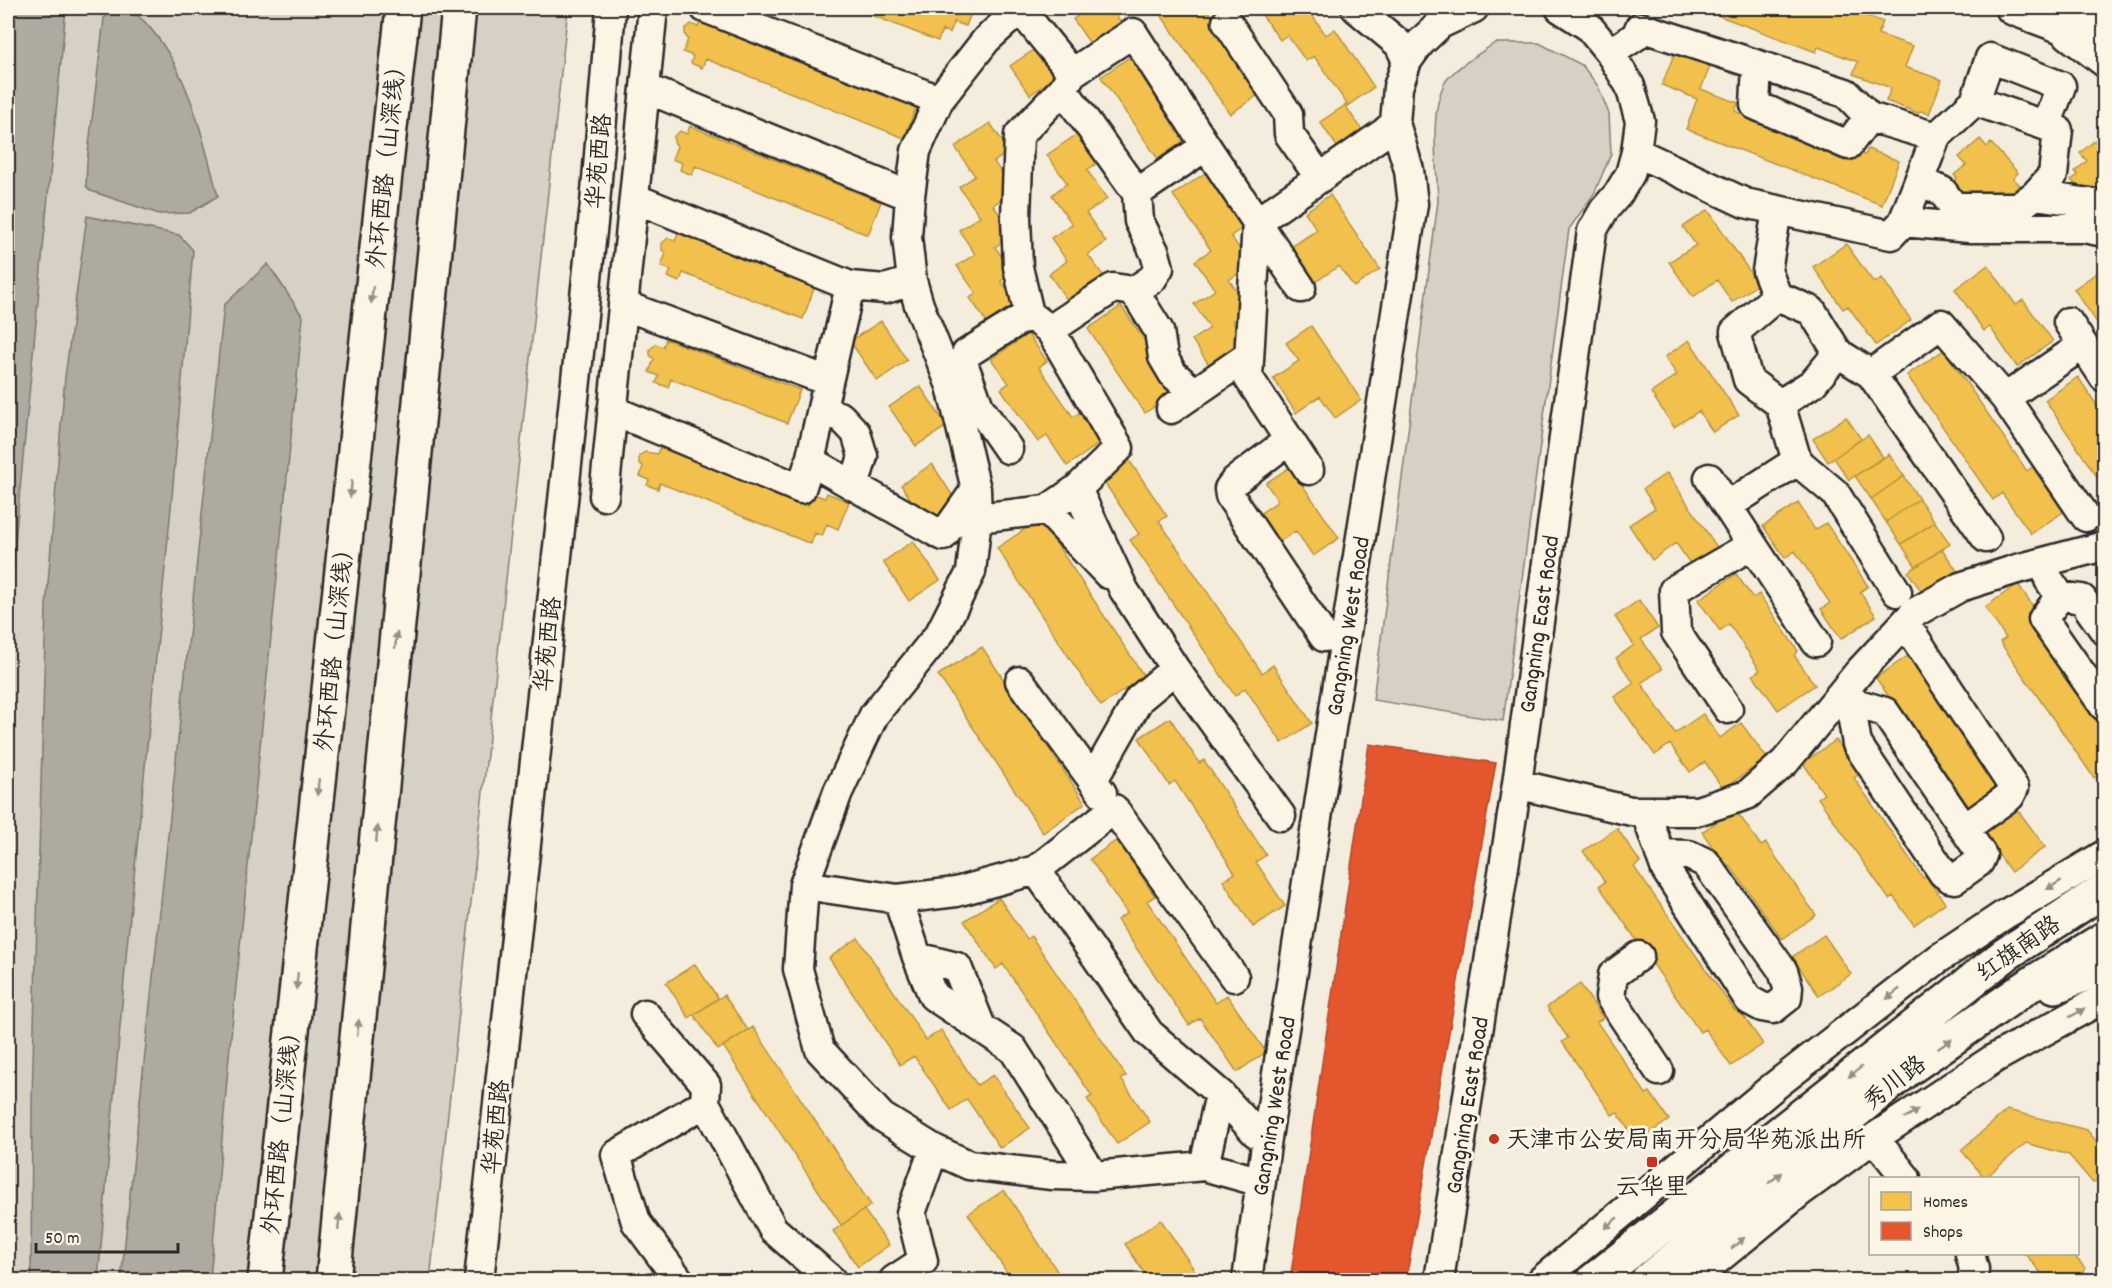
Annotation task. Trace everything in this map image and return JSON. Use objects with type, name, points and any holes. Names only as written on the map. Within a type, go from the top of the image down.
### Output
[{"type":"main road","name":"外环西路（山深线）","points":[[265,1281],[403,8]]},
{"type":"main road","points":[[333,1281],[459,8]]},
{"type":"main road","points":[[2013,8],[2088,21]]},
{"type":"main road","name":"红旗南路","points":[[1934,1010],[2006,954],[2104,890]]},
{"type":"main road","name":"红旗南路","points":[[2005,1003],[2057,966],[2104,939]]},
{"type":"main road","points":[[2005,1003],[2104,968]]},
{"type":"main road","name":"秀川路","points":[[1648,1281],[1908,1069],[2005,1003]]},
{"type":"main road","name":"秀川路","points":[[1594,1281],[1934,1010]]},
{"type":"street","name":"华苑西路","points":[[479,1281],[594,216],[611,8]]},
{"type":"street","points":[[604,496],[653,8]]},
{"type":"street","points":[[705,8],[939,100]]},
{"type":"street","points":[[1008,448],[979,407],[963,363],[966,354],[1113,288],[1134,291],[1152,279],[1159,268],[1155,253],[1139,221],[1137,193],[1020,8],[986,40],[939,100],[916,151],[910,196],[907,237],[912,281],[951,386],[976,489],[977,518],[971,572],[940,633],[874,715],[838,792],[804,885],[798,969],[820,1050],[882,1117],[934,1149],[969,1165],[1052,1175],[1094,1176],[1204,1167],[1261,1182]]},
{"type":"street","points":[[1356,8],[1399,44],[1407,61]]},
{"type":"street","name":"Gangning West Road","points":[[1247,1281],[1267,1138],[1413,204],[1408,170],[1395,123],[1398,87],[1407,61],[1420,43],[1440,24],[1474,8]]},
{"type":"street","name":"Gangning East Road","points":[[1439,1281],[1517,784],[1592,231],[1630,174],[1636,152],[1640,121],[1630,86],[1610,53],[1588,26],[1560,8]]},
{"type":"street","points":[[2088,21],[2104,62]]},
{"type":"street","points":[[1227,22],[1287,114],[1289,134],[1320,178]]},
{"type":"street","points":[[1610,53],[1636,36],[1640,27],[1846,93],[1869,117],[1935,137]]},
{"type":"street","points":[[977,518],[1047,510],[1077,489],[1119,448],[1039,322],[1018,267],[1016,217],[1019,135],[1068,81],[1133,33],[1301,288]]},
{"type":"street","points":[[1636,152],[1745,203],[1891,235],[1903,222],[1935,137],[1976,101],[1990,58],[2061,86],[2046,126]]},
{"type":"street","points":[[1756,65],[1755,105],[1848,145],[1869,117]]},
{"type":"street","points":[[645,88],[910,196]]},
{"type":"street","points":[[1919,181],[1942,191],[1954,207],[2019,207],[2035,195],[2053,175],[2058,130],[1976,101]]},
{"type":"street","points":[[1257,222],[1395,123]]},
{"type":"street","points":[[1137,193],[1206,146]]},
{"type":"street","points":[[2035,195],[2104,205]]},
{"type":"street","points":[[634,198],[850,286],[885,289],[912,281]]},
{"type":"street","points":[[1777,210],[1767,271],[1777,296],[1812,310],[1838,353],[1871,374],[1986,538]]},
{"type":"street","points":[[1257,222],[1248,377],[1309,470]]},
{"type":"street","points":[[1903,222],[1969,228],[2084,228],[2104,232]]},
{"type":"street","points":[[612,410],[801,489],[810,461],[850,286]]},
{"type":"street","points":[[1134,291],[1159,331],[1163,357],[1173,374],[1195,393]]},
{"type":"street","points":[[1777,296],[1735,332],[1748,380],[1780,404],[1797,461],[1835,493],[1897,592]]},
{"type":"street","points":[[623,305],[828,381]]},
{"type":"street","points":[[1871,374],[1941,324],[2005,398],[2086,517]]},
{"type":"street","points":[[2005,398],[2075,334],[2104,377]]},
{"type":"street","points":[[1780,404],[1813,383],[1838,353]]},
{"type":"street","points":[[1171,409],[1248,356]]},
{"type":"street","points":[[822,410],[841,417],[856,433],[863,456],[854,486]]},
{"type":"street","points":[[1289,440],[1235,482],[1229,489],[1230,496],[1324,637]]},
{"type":"street","points":[[810,461],[943,536],[976,489]]},
{"type":"street","points":[[1727,506],[1797,461]]},
{"type":"street","points":[[1709,478],[1816,642]]},
{"type":"street","points":[[1077,489],[1124,590],[1175,669],[1281,816]]},
{"type":"street","points":[[1047,510],[1124,590]]},
{"type":"street","points":[[1728,709],[1676,632],[1674,590],[1752,544]]},
{"type":"street","points":[[1517,784],[1631,811],[1697,811],[1747,795],[1785,762],[1844,700],[1859,672],[1914,613],[1960,587],[2104,546]]},
{"type":"street","points":[[2038,563],[2060,596],[2082,599],[2104,630]]},
{"type":"street","points":[[2060,596],[2043,619],[2104,706]]},
{"type":"street","points":[[1905,623],[2014,788],[2010,796],[1964,829]]},
{"type":"street","points":[[1093,780],[1139,699],[1175,669]]},
{"type":"street","points":[[1020,681],[1234,977]]},
{"type":"street","points":[[1844,700],[1868,708],[1878,708],[1885,712],[1982,855],[1979,862],[1955,879],[1943,873],[1857,744],[1844,700]]},
{"type":"street","points":[[804,885],[898,899],[956,892],[1036,870],[1114,809]]},
{"type":"street","points":[[1645,811],[1660,854],[1666,870],[1749,1000],[1762,1007],[1773,1009],[1787,998],[1788,987],[1783,971],[1706,863],[1689,855],[1660,854]]},
{"type":"street","points":[[1542,1281],[1772,1088],[1938,959],[2004,915],[2104,855]]},
{"type":"street","points":[[1036,870],[1149,1033],[1220,1094],[1256,1133],[1267,1138]]},
{"type":"street","points":[[898,899],[917,957],[933,996],[1013,1049],[1094,1176]]},
{"type":"street","points":[[1639,956],[1613,975],[1610,997],[1659,1071]]},
{"type":"street","points":[[1692,1281],[1800,1192],[1874,1138],[1995,1058],[2104,998]]},
{"type":"street","points":[[645,1014],[706,1085],[705,1102],[773,1229],[831,1281]]},
{"type":"street","points":[[1204,1167],[1220,1094]]},
{"type":"street","points":[[679,1281],[636,1222],[616,1155],[705,1102]]},
{"type":"street","points":[[1874,1138],[1904,1177]]},
{"type":"street","points":[[894,1281],[922,1271],[911,1213],[934,1149]]},
{"type":"street","points":[[1970,1255],[1974,1269],[1972,1281]]},
{"type":"shaded area","points":[[12,8],[66,8],[16,531],[8,658],[8,58]]},
{"type":"shaded area","points":[[24,8],[568,8],[430,1280],[8,1280],[8,216]]},
{"type":"shaded area","points":[[116,10],[133,12],[151,29],[176,66],[194,108],[218,196],[190,213],[159,214],[91,191],[86,186],[104,18]]},
{"type":"shaded area","points":[[1495,43],[1539,43],[1582,65],[1598,86],[1609,114],[1611,154],[1594,194],[1569,229],[1503,721],[1373,700],[1438,201],[1435,125],[1439,96],[1444,84],[1453,73]]},
{"type":"shaded area","points":[[87,216],[179,235],[193,250],[98,1280],[31,1280],[32,1097],[46,607],[65,377]]},
{"type":"shaded area","points":[[268,264],[303,317],[229,1056],[210,1280],[121,1280],[224,305]]},
{"type":"building: Homes","points":[[853,8],[973,8],[966,26],[954,22],[950,33],[942,30],[938,41]]},
{"type":"building: Homes","points":[[1090,8],[1110,8],[1124,26],[1093,48],[1073,19]]},
{"type":"building: Homes","points":[[1156,8],[1206,8],[1264,91],[1230,114]]},
{"type":"building: Homes","points":[[1257,8],[1296,8],[1301,16],[1309,11],[1326,35],[1335,29],[1374,87],[1346,107],[1365,134],[1340,151],[1320,122],[1347,104],[1314,56],[1306,61],[1287,35],[1280,40]]},
{"type":"building: Homes","points":[[1698,8],[1826,8],[1827,10],[1828,8],[1845,8],[1883,22],[1878,34],[1913,46],[1905,67],[1942,80],[1929,114],[1921,111],[1918,113],[1886,101],[1891,88],[1853,74],[1858,62],[1818,47],[1816,52]]},
{"type":"building: Homes","points":[[701,19],[917,105],[904,138],[706,59],[702,68],[691,63],[693,56],[683,52],[688,39],[685,29],[691,24],[698,27]]},
{"type":"building: Homes","points":[[1678,44],[1711,64],[1701,89],[1738,103],[1735,111],[1852,157],[1854,151],[1865,155],[1868,149],[1899,161],[1882,205],[1686,129],[1697,99],[1662,85]]},
{"type":"building: Homes","points":[[1041,45],[1061,73],[1030,95],[1010,66]]},
{"type":"building: Homes","points":[[1137,52],[1194,133],[1158,159],[1101,77]]},
{"type":"building: Homes","points":[[990,123],[1009,151],[994,162],[1014,191],[993,205],[1013,234],[995,247],[1013,273],[1001,281],[1020,309],[991,329],[970,298],[976,293],[957,266],[975,254],[959,230],[980,216],[959,187],[975,176],[955,147]]},
{"type":"building: Homes","points":[[690,126],[881,202],[868,235],[695,166],[692,175],[680,170],[682,163],[672,159],[677,146],[674,136],[680,131],[687,134]]},
{"type":"building: Homes","points":[[1083,130],[1103,159],[1087,170],[1107,199],[1086,213],[1106,242],[1088,255],[1105,278],[1069,303],[1049,274],[1067,261],[1051,238],[1072,224],[1052,195],[1067,183],[1047,155]]},
{"type":"building: Homes","points":[[2101,135],[2104,139],[2104,202],[2078,187],[2071,180],[2078,175],[2075,171],[2087,161],[2080,153]]},
{"type":"building: Homes","points":[[1980,139],[1987,147],[1991,143],[2018,173],[2013,178],[2020,185],[2006,197],[2000,191],[1981,208],[1951,184],[1957,178],[1954,175],[1966,165],[1959,157]]},
{"type":"building: Homes","points":[[1208,171],[1246,225],[1231,236],[1250,265],[1229,280],[1249,308],[1232,321],[1248,344],[1212,369],[1192,340],[1210,328],[1194,304],[1215,290],[1195,261],[1211,250],[1173,195]]},
{"type":"building: Homes","points":[[1330,195],[1380,269],[1354,287],[1339,266],[1315,282],[1291,247],[1317,230],[1305,212]]},
{"type":"building: Homes","points":[[1708,210],[1758,284],[1732,302],[1717,280],[1693,297],[1669,262],[1696,245],[1683,227]]},
{"type":"building: Homes","points":[[678,233],[815,286],[803,319],[683,273],[679,282],[668,277],[671,270],[661,266],[666,253],[662,250],[662,243],[668,238],[675,241]]},
{"type":"building: Homes","points":[[1846,244],[1874,283],[1882,278],[1911,320],[1876,345],[1848,306],[1843,309],[1813,267]]},
{"type":"building: Homes","points":[[1988,265],[2016,305],[2023,300],[2053,341],[2017,367],[1990,327],[1984,331],[1955,289]]},
{"type":"building: Homes","points":[[2104,268],[2104,333],[2074,289]]},
{"type":"building: Homes","points":[[1121,306],[1179,390],[1145,413],[1088,329]]},
{"type":"building: Homes","points":[[881,321],[907,360],[877,381],[850,341]]},
{"type":"building: Homes","points":[[1311,326],[1361,400],[1335,418],[1320,396],[1296,413],[1273,378],[1299,361],[1286,343]]},
{"type":"building: Homes","points":[[1028,334],[1047,361],[1039,367],[1073,417],[1082,411],[1103,441],[1067,466],[1047,436],[1038,442],[1001,389],[1009,383],[991,359]]},
{"type":"building: Homes","points":[[666,339],[800,390],[787,423],[671,379],[668,387],[656,383],[659,376],[649,372],[654,359],[650,355],[650,349],[656,344],[663,347]]},
{"type":"building: Homes","points":[[1689,340],[1739,415],[1713,432],[1699,411],[1674,427],[1651,393],[1677,375],[1665,357]]},
{"type":"building: Homes","points":[[1944,350],[2027,471],[2035,465],[2066,510],[2031,534],[2002,493],[1993,500],[1907,375]]},
{"type":"building: Homes","points":[[2078,377],[2104,416],[2104,487],[2045,400]]},
{"type":"building: Homes","points":[[920,386],[947,426],[916,446],[889,407]]},
{"type":"building: Homes","points":[[1846,417],[1861,439],[1828,462],[1813,439]]},
{"type":"building: Homes","points":[[1868,435],[1883,457],[1849,480],[1834,458]]},
{"type":"building: Homes","points":[[660,447],[808,506],[813,494],[825,498],[827,493],[849,502],[838,529],[827,524],[822,536],[815,533],[811,544],[660,483],[658,489],[647,485],[649,480],[640,476],[643,466],[639,463],[639,456],[645,452],[657,454]]},
{"type":"building: Homes","points":[[1889,454],[1904,476],[1871,499],[1855,476]]},
{"type":"building: Homes","points":[[1129,460],[1167,516],[1159,521],[1262,673],[1273,665],[1312,723],[1282,743],[1245,688],[1235,696],[1130,540],[1139,534],[1102,479]]},
{"type":"building: Homes","points":[[932,464],[958,504],[928,525],[901,485]]},
{"type":"building: Homes","points":[[1290,467],[1339,538],[1313,556],[1296,531],[1277,543],[1258,515],[1278,501],[1266,483]]},
{"type":"building: Homes","points":[[1667,473],[1717,547],[1691,565],[1676,543],[1652,560],[1629,525],[1655,508],[1643,489]]},
{"type":"building: Homes","points":[[1904,476],[1919,499],[1886,522],[1871,499]]},
{"type":"building: Homes","points":[[1919,499],[1935,522],[1901,544],[1886,522]]},
{"type":"building: Homes","points":[[1798,503],[1815,530],[1826,523],[1868,586],[1860,592],[1876,616],[1841,639],[1821,609],[1830,603],[1795,551],[1785,558],[1763,526]]},
{"type":"building: Homes","points":[[1040,519],[1144,676],[1101,706],[997,548]]},
{"type":"building: Homes","points":[[1935,522],[1950,544],[1916,567],[1901,544]]},
{"type":"building: Homes","points":[[913,541],[940,580],[909,601],[883,562]]},
{"type":"building: Homes","points":[[1942,549],[1958,572],[1924,595],[1908,572]]},
{"type":"building: Homes","points":[[1736,574],[1753,598],[1759,594],[1798,651],[1794,655],[1815,685],[1778,710],[1753,675],[1760,670],[1729,624],[1720,631],[1698,600]]},
{"type":"building: Homes","points":[[2018,584],[2041,618],[2035,623],[2104,723],[2104,784],[2098,775],[2094,778],[2000,642],[2006,638],[1985,607]]},
{"type":"building: Homes","points":[[2104,584],[2104,606],[2094,591]]},
{"type":"building: Homes","points":[[1639,600],[1658,628],[1641,639],[1662,669],[1641,683],[1675,733],[1703,714],[1720,738],[1741,723],[1767,758],[1723,789],[1705,762],[1690,772],[1670,744],[1655,755],[1614,697],[1634,683],[1616,658],[1634,645],[1615,617]]},
{"type":"building: Homes","points":[[982,647],[1085,803],[1043,833],[938,675]]},
{"type":"building: Homes","points":[[1909,655],[2010,793],[1975,816],[1905,713],[1902,716],[1876,678]]},
{"type":"building: Homes","points":[[1170,718],[1199,763],[1204,760],[1266,855],[1256,862],[1285,906],[1253,927],[1223,881],[1235,873],[1175,781],[1169,785],[1139,738]]},
{"type":"building: Homes","points":[[1836,740],[1859,774],[1854,778],[1923,878],[1926,876],[1945,903],[1914,925],[1893,896],[1889,899],[1818,798],[1824,794],[1803,763]]},
{"type":"building: Homes","points":[[1735,809],[1761,846],[1766,843],[1816,915],[1782,939],[1731,867],[1728,869],[1702,832]]},
{"type":"building: Homes","points":[[2017,809],[2045,847],[2011,872],[1983,833]]},
{"type":"building: Homes","points":[[1617,828],[1640,862],[1634,867],[1735,1011],[1738,1008],[1763,1044],[1731,1066],[1705,1029],[1700,1032],[1599,886],[1605,882],[1583,851]]},
{"type":"building: Homes","points":[[1117,840],[1155,896],[1147,901],[1216,1003],[1227,995],[1266,1052],[1237,1072],[1200,1018],[1189,1025],[1117,920],[1127,913],[1090,859]]},
{"type":"building: Homes","points":[[999,898],[1027,939],[1031,936],[1126,1076],[1121,1079],[1150,1122],[1117,1144],[1087,1099],[1092,1096],[1003,964],[996,969],[964,921]]},
{"type":"building: Homes","points":[[1824,935],[1851,974],[1819,996],[1792,957]]},
{"type":"building: Homes","points":[[858,938],[926,1040],[941,1030],[977,1085],[993,1075],[1030,1128],[1000,1148],[967,1099],[951,1110],[914,1056],[900,1065],[829,958]]},
{"type":"building: Homes","points":[[695,964],[718,998],[689,1018],[666,983]]},
{"type":"building: Homes","points":[[1580,984],[1603,1018],[1597,1022],[1646,1094],[1650,1092],[1669,1120],[1637,1142],[1617,1112],[1612,1115],[1562,1042],[1568,1038],[1547,1007]]},
{"type":"building: Homes","points":[[724,995],[748,1030],[718,1050],[694,1015]]},
{"type":"building: Homes","points":[[753,1027],[871,1205],[841,1225],[723,1046]]},
{"type":"building: Homes","points":[[2007,1110],[2087,1130],[2104,1151],[2104,1174],[2093,1183],[2069,1155],[2026,1143],[1984,1177],[1961,1150]]},
{"type":"building: Homes","points":[[1004,1190],[1063,1280],[1012,1280],[968,1214]]},
{"type":"building: Homes","points":[[864,1210],[889,1245],[858,1267],[833,1231]]},
{"type":"building: Homes","points":[[1161,1220],[1201,1280],[1149,1280],[1125,1244]]},
{"type":"building: Homes","points":[[2026,1255],[2074,1255],[2085,1268],[2082,1280],[2047,1280]]},
{"type":"building: Shops","points":[[1369,744],[1496,763],[1406,1280],[1290,1280]]},
{"type":"place","name":"天津市公安局南开分局华苑派出所","points":[[1494,1139]]},
{"type":"place","name":"云华里","points":[[1652,1162]]}]
